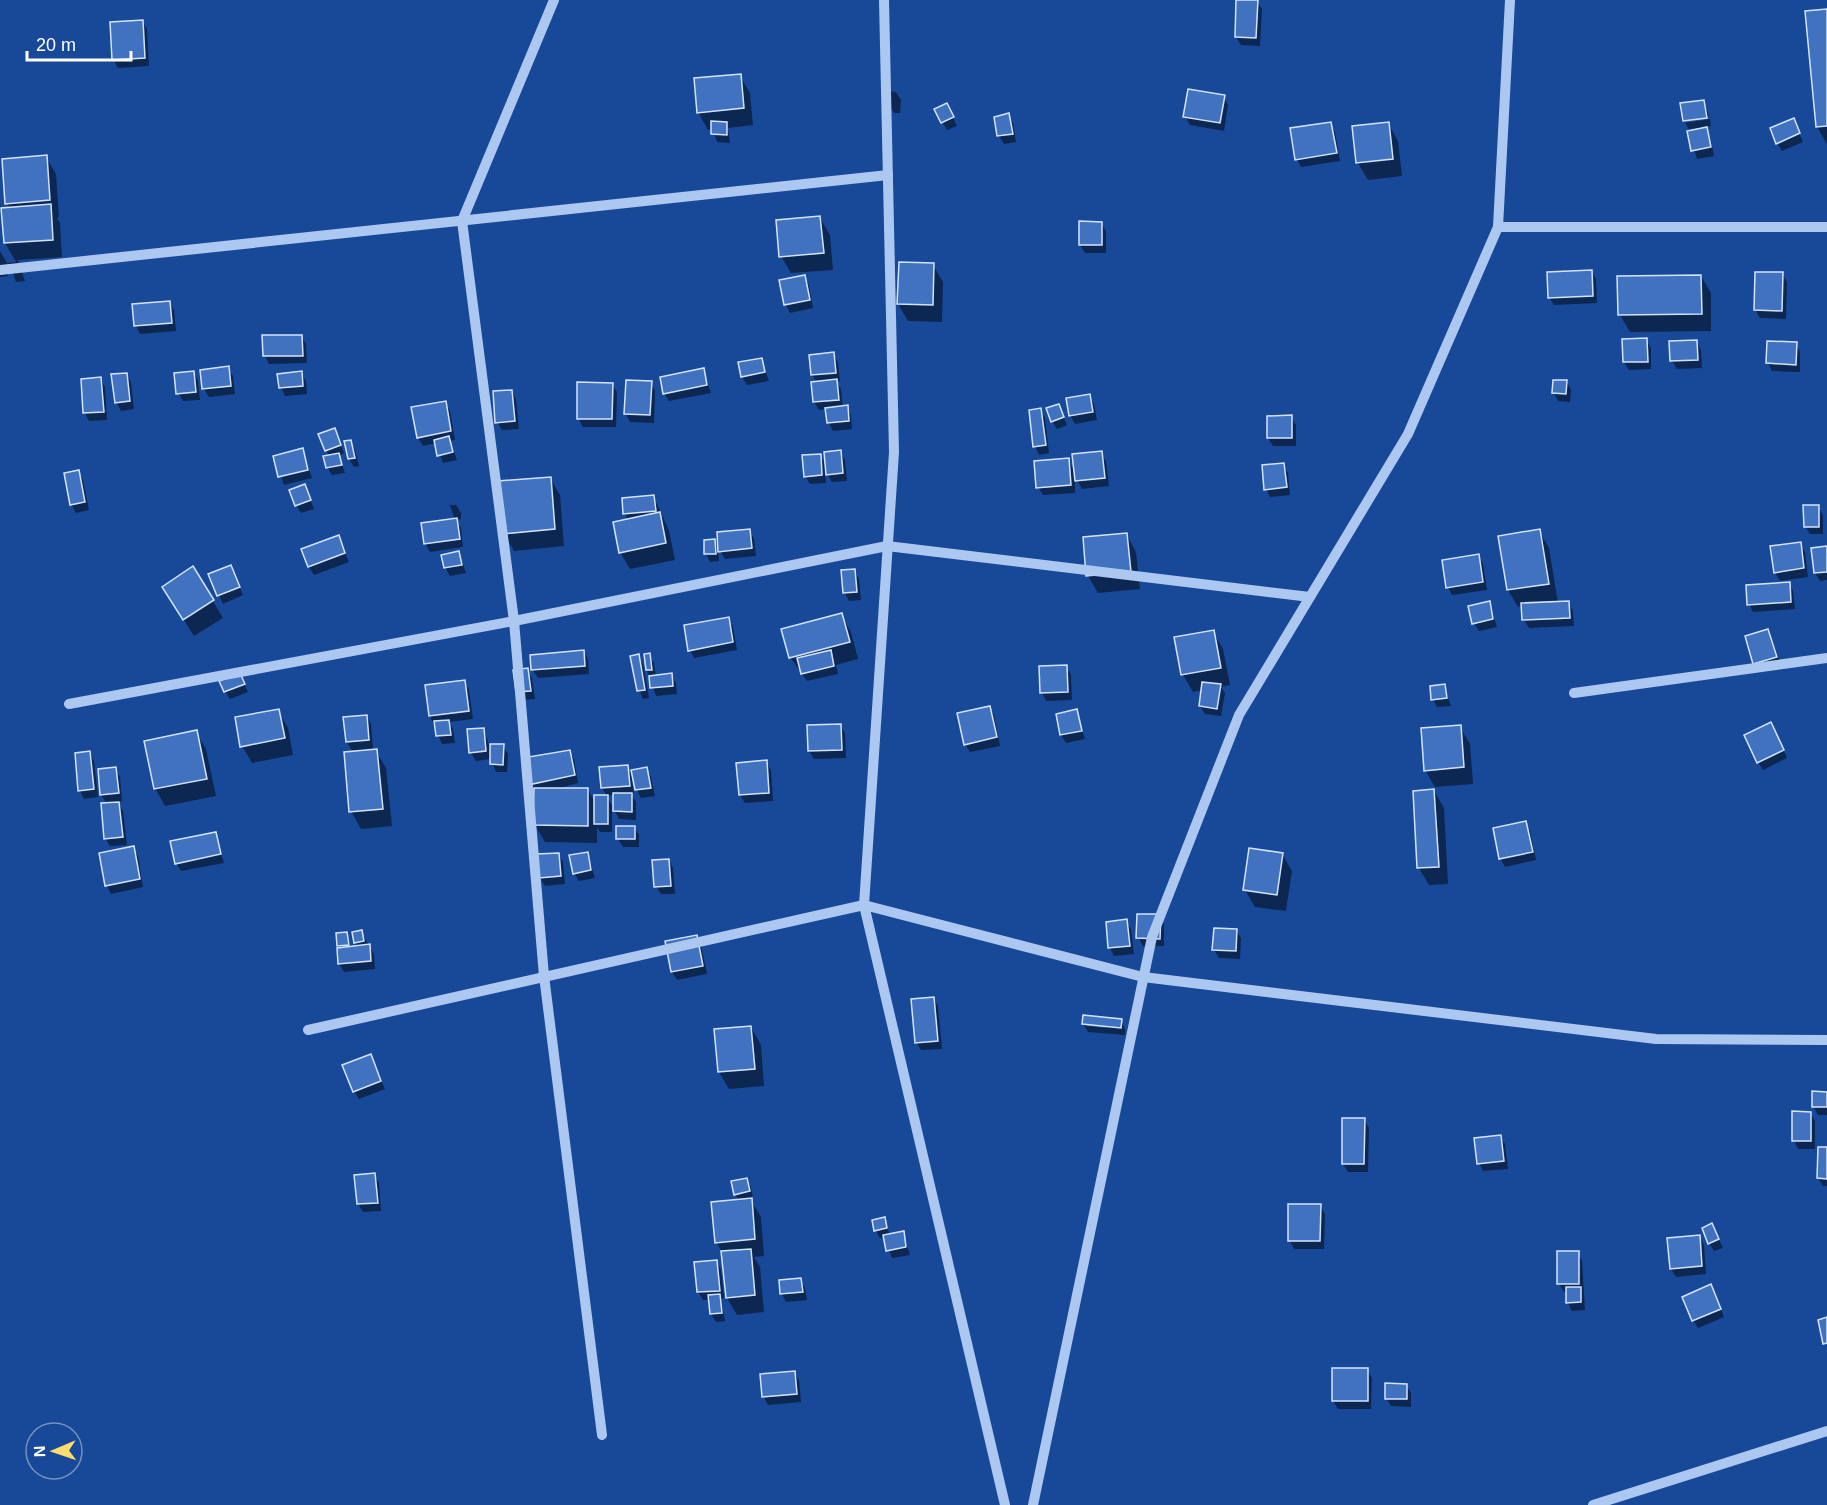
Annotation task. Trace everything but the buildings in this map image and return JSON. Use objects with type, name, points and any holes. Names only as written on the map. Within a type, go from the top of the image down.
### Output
[{"type":"street","points":[[554,0],[462,221],[514,621],[544,976],[602,1435]]},
{"type":"street","points":[[884,0],[894,452],[864,905],[1005,1505]]},
{"type":"street","points":[[1033,1505],[1152,937],[1239,715],[1408,434],[1498,227],[1510,0]]},
{"type":"street","points":[[0,270],[888,175]]},
{"type":"street","points":[[1498,227],[1827,227]]},
{"type":"street","points":[[69,704],[514,621],[887,546],[1310,597]]},
{"type":"street","points":[[1574,693],[1827,658]]},
{"type":"street","points":[[308,1030],[864,905],[1143,977],[1656,1039],[1827,1040]]},
{"type":"street","points":[[1593,1505],[1827,1431]]}]
